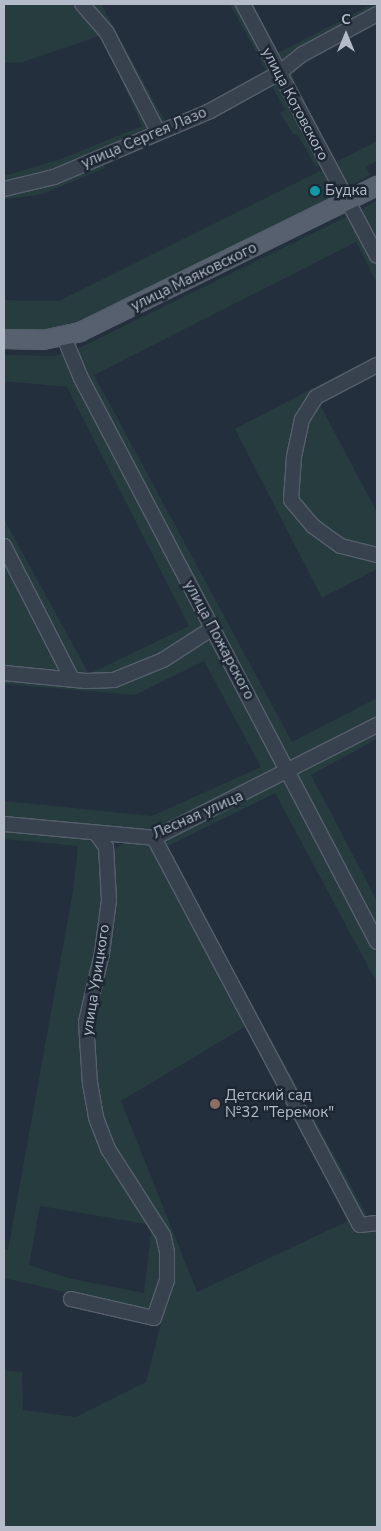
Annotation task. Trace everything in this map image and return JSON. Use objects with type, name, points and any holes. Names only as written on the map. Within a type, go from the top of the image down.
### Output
[{"type":"main road","name":"улица Маяковского","points":[[4,339],[43,340],[64,336],[98,324],[377,186]]},
{"type":"street","points":[[82,4],[107,33],[158,132]]},
{"type":"street","name":"улица Котовского","points":[[244,4],[278,73],[377,256]]},
{"type":"street","name":"улица Сергея Лазо","points":[[4,189],[54,177],[210,111],[278,73],[301,55],[377,14]]},
{"type":"street","name":"улица Пожарского","points":[[64,336],[81,378],[377,942]]},
{"type":"street","points":[[377,365],[316,397],[302,419],[294,457],[291,500],[313,526],[342,546],[377,555]]},
{"type":"street","points":[[4,546],[71,677]]},
{"type":"street","points":[[4,673],[71,677],[86,681],[114,680],[162,660],[212,628]]},
{"type":"street","name":"Лесная улица","points":[[4,824],[154,838],[289,772],[377,725]]},
{"type":"street","points":[[96,833],[106,848],[121,836]]},
{"type":"street","points":[[154,838],[360,1225],[377,1223]]},
{"type":"street","name":"улица Урицкого","points":[[71,1299],[154,1318],[167,1280],[167,1252],[164,1235],[108,1149],[96,1117],[90,1084],[86,1022],[102,953],[108,900],[106,848]]},
{"type":"green space","points":[[4,4],[80,4],[105,34],[154,130],[54,174],[4,186],[4,176],[61,159],[142,126],[102,35],[23,62],[4,63]]},
{"type":"green space","points":[[84,4],[101,4],[167,125],[160,128]]},
{"type":"green space","points":[[230,4],[239,4],[274,73],[269,76]]},
{"type":"green space","points":[[247,4],[253,4],[278,53],[373,4],[377,4],[377,11],[278,66]]},
{"type":"green space","points":[[377,18],[377,23],[289,69],[332,159],[283,72]]},
{"type":"green space","points":[[276,77],[322,163],[316,167],[297,134],[294,135],[280,113],[285,110],[269,81],[103,163],[105,168],[42,194],[4,200],[4,192]]},
{"type":"green space","points":[[377,141],[377,161],[366,167],[370,175],[348,187],[330,165]]},
{"type":"green space","points":[[326,168],[337,189],[337,199],[101,317],[60,332],[4,333],[4,300],[59,301]]},
{"type":"green space","points":[[377,200],[377,247],[359,211]]},
{"type":"green space","points":[[352,214],[377,263],[377,283],[356,242],[94,375],[292,742],[377,698],[377,720],[290,766],[73,351]]},
{"type":"green space","points":[[68,352],[206,625],[161,658],[113,677],[73,674],[4,539],[4,519],[89,674],[189,626],[67,387],[4,381],[4,355],[53,356]]},
{"type":"green space","points":[[377,355],[377,361],[313,394],[289,501],[312,530],[377,559],[377,569],[322,598],[235,429]]},
{"type":"green space","points":[[377,368],[377,373],[319,403],[377,512],[377,551],[343,543],[315,525],[295,500],[304,420],[318,399]]},
{"type":"green space","points":[[4,554],[66,674],[4,671]]},
{"type":"green space","points":[[210,632],[282,770],[152,831],[4,818],[4,801],[152,816],[261,767],[204,661],[135,695],[4,684],[4,676],[114,683]]},
{"type":"green space","points":[[377,730],[377,739],[311,775],[377,901],[377,936],[294,775]]},
{"type":"green space","points":[[287,779],[377,949],[377,983],[275,793],[166,847],[369,1219],[377,1214],[377,1220],[362,1222],[163,849],[162,840]]},
{"type":"green space","points":[[4,830],[87,837],[95,840],[101,849],[105,878],[97,950],[88,988],[92,1119],[158,1231],[163,1271],[154,1302],[148,1311],[4,1278],[4,1249],[8,1250],[73,891],[78,846],[4,839]],"holes":[[[40,1206],[152,1225],[144,1293],[68,1278],[29,1265]]]},
{"type":"green space","points":[[124,843],[144,844],[153,850],[358,1229],[377,1227],[377,1527],[4,1527],[4,1370],[22,1372],[23,1410],[76,1417],[146,1382],[171,1284],[167,1231],[116,1151],[103,1121],[96,1089],[90,1026],[112,851]],"holes":[[[246,1026],[348,1221],[197,1292],[121,1101]]]},
{"type":"place","name":"Будка","points":[[315,191]]},
{"type":"place","name":"Детский сад №32 \"Теремок\"","points":[[215,1104]]}]
